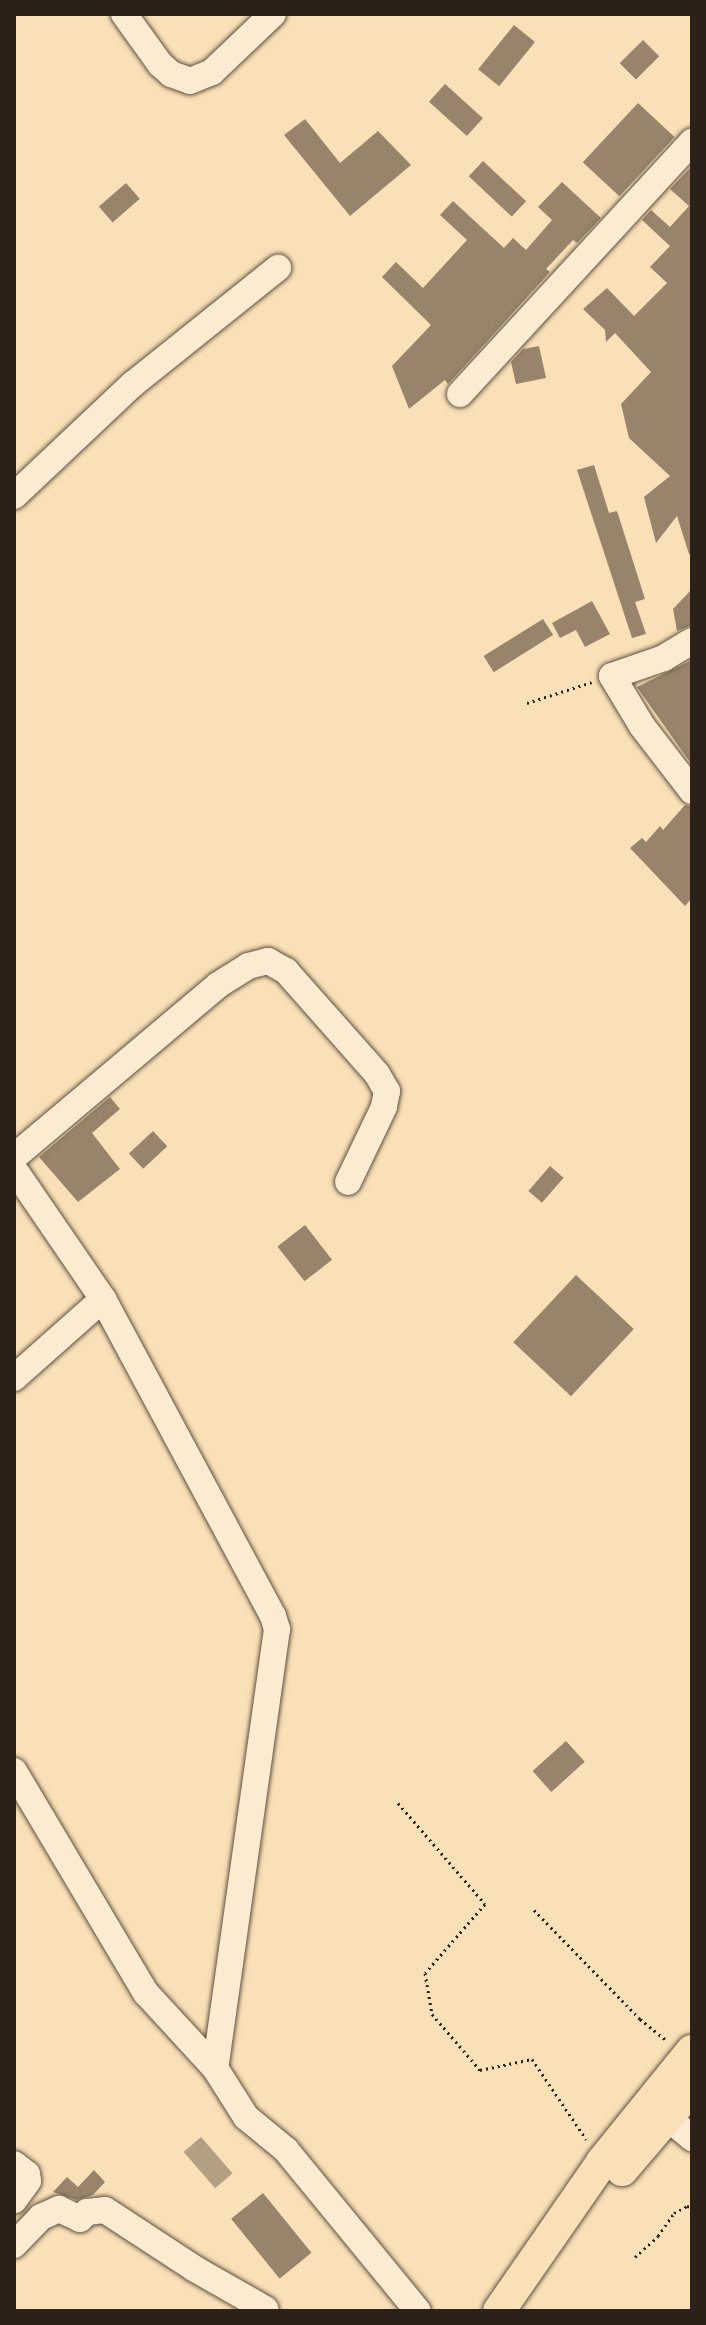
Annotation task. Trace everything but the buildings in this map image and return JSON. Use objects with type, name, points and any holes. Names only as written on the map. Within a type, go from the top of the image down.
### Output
[{"type":"main road","points":[[499,2311],[602,2162],[690,2066]]},
{"type":"main road","points":[[526,2311],[611,2183],[667,2117],[690,2066]]},
{"type":"street","points":[[124,14],[160,64],[171,74],[190,81],[220,66],[273,14]]},
{"type":"street","points":[[460,394],[692,143]]},
{"type":"street","points":[[14,496],[133,384],[278,268]]},
{"type":"street","points":[[692,641],[664,658],[612,676],[642,726],[692,791]]},
{"type":"street","points":[[14,1157],[218,985],[248,966],[268,961],[286,971],[377,1074],[387,1091],[379,1119],[348,1182]]},
{"type":"street","points":[[14,1169],[103,1299],[273,1616],[277,1629],[215,2068]]},
{"type":"street","points":[[14,1378],[103,1299]]},
{"type":"street","points":[[14,1771],[146,1993],[215,2068],[246,2117],[286,2150],[418,2311]]},
{"type":"street","points":[[667,2117],[692,2138]]},
{"type":"street","points":[[14,2164],[27,2174],[28,2181],[14,2200]]},
{"type":"street","points":[[14,2245],[41,2217],[59,2209],[80,2219],[87,2212],[105,2210],[265,2310]]},
{"type":"path","points":[[527,703],[612,676]]},
{"type":"path","points":[[398,1803],[485,1904],[425,1973],[432,2014],[480,2070],[532,2059],[602,2162]]},
{"type":"path","points":[[534,1910],[690,2066]]},
{"type":"path","points":[[635,2257],[658,2236],[674,2213],[687,2206],[692,2207]]},
{"type":"shaded area","points":[[201,2137],[232,2173],[215,2188],[184,2152]]}]
